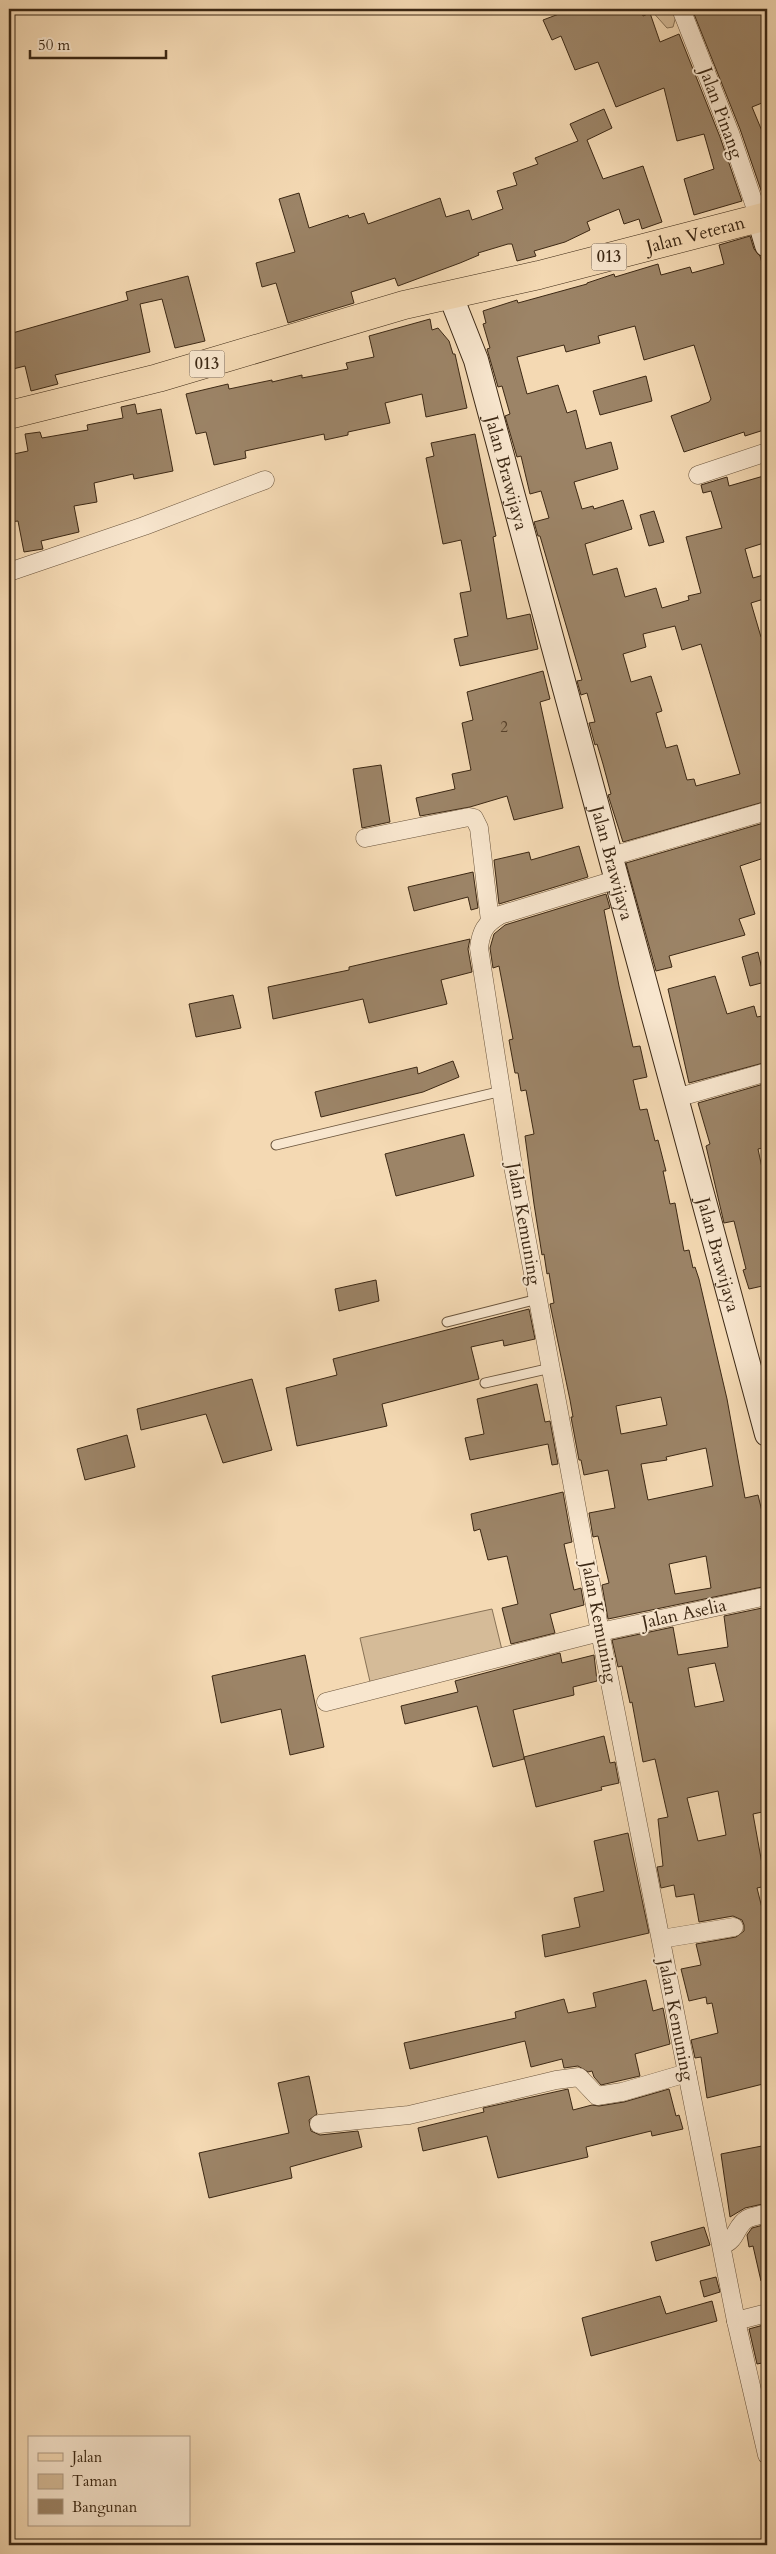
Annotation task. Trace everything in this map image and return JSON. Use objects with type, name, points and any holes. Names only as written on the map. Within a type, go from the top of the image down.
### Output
[{"type":"main road","points":[[763,217],[767,245]]},
{"type":"main road","name":"Jalan Veteran","points":[[450,294],[539,275],[763,217]]},
{"type":"main road","name":"013","points":[[9,415],[158,378],[404,305],[450,294]]},
{"type":"main road","name":"Jalan Brawijaya","points":[[450,294],[476,360],[612,856],[767,1434]]},
{"type":"street","name":"Jalan Pinang","points":[[681,9],[763,217]]},
{"type":"street","points":[[698,475],[767,452]]},
{"type":"street","points":[[9,572],[144,526],[264,480]]},
{"type":"street","points":[[612,856],[767,811]]},
{"type":"street","points":[[365,838],[469,817],[474,818],[479,828],[490,921],[500,915],[618,879]]},
{"type":"street","name":"Jalan Kemuning","points":[[490,921],[481,932],[479,948],[513,1166],[600,1632],[660,1939],[736,2321],[767,2455]]},
{"type":"street","points":[[676,1098],[767,1072]]},
{"type":"street","name":"Jalan Aselia","points":[[326,1702],[600,1632],[767,1596]]},
{"type":"street","points":[[660,1939],[734,1927]]},
{"type":"street","points":[[320,2124],[409,2115],[563,2079],[579,2077],[597,2096],[622,2092],[687,2073]]},
{"type":"street","points":[[722,2245],[732,2241],[740,2226],[748,2218],[767,2213]]},
{"type":"street","points":[[736,2321],[767,2313]]},
{"type":"lane","points":[[276,1145],[502,1091]]},
{"type":"lane","points":[[447,1322],[538,1298]]},
{"type":"lane","points":[[485,1383],[551,1368]]},
{"type":"green space","points":[[650,9],[678,9],[673,27],[667,28]]},
{"type":"green space","points":[[492,1609],[503,1654],[371,1686],[360,1638]]},
{"type":"building","points":[[572,9],[641,9],[643,16],[650,13],[660,42],[679,34],[720,137],[742,201],[694,215],[684,179],[714,169],[704,134],[677,141],[664,88],[616,107],[598,62],[575,70],[561,36],[552,40],[543,20]]},
{"type":"building","points":[[692,9],[767,9],[767,101],[752,107],[767,143],[767,194],[763,196],[740,129]]},
{"type":"building","points":[[604,109],[612,128],[587,140],[603,179],[643,166],[662,222],[642,229],[639,219],[624,224],[619,209],[587,222],[590,230],[565,242],[534,251],[536,256],[517,261],[512,244],[508,244],[478,253],[479,255],[460,263],[398,286],[395,278],[351,292],[354,303],[288,323],[276,283],[262,287],[256,263],[295,252],[279,199],[299,193],[309,228],[348,215],[349,218],[364,213],[368,224],[440,198],[446,217],[469,210],[472,220],[503,209],[497,191],[517,185],[513,173],[538,164],[535,158],[578,141],[570,124]]},
{"type":"building","points":[[750,236],[754,249],[760,256],[767,280],[767,429],[745,436],[744,432],[684,452],[671,416],[709,402],[711,399],[694,345],[644,360],[635,326],[598,336],[600,343],[566,352],[564,345],[517,357],[527,394],[558,385],[567,413],[576,410],[586,449],[611,442],[618,469],[574,482],[582,509],[593,506],[594,509],[623,500],[632,529],[585,544],[593,575],[617,568],[625,597],[656,588],[662,608],[689,600],[688,596],[701,593],[686,537],[722,528],[711,491],[703,493],[701,485],[727,477],[729,486],[767,475],[767,542],[745,549],[753,578],[767,574],[767,598],[751,603],[761,637],[767,635],[767,801],[623,842],[608,795],[611,794],[603,764],[589,723],[595,722],[587,693],[581,695],[577,681],[582,680],[540,536],[538,536],[534,522],[549,518],[541,491],[530,494],[521,456],[517,457],[505,416],[510,414],[502,386],[498,387],[487,349],[490,348],[483,324],[486,323],[483,311],[517,300],[518,303],[587,284],[614,274],[615,277],[658,264],[661,275],[690,267],[692,273],[724,264],[719,245]],"holes":[[[675,626],[682,650],[701,644],[740,774],[696,786],[694,779],[687,780],[677,745],[666,748],[656,713],[662,711],[651,676],[631,682],[623,654],[646,647],[643,634]]]},
{"type":"building","points":[[188,276],[205,341],[175,348],[162,299],[140,304],[150,352],[55,375],[58,384],[31,391],[25,366],[13,369],[9,353],[9,334],[128,300],[126,292]]},
{"type":"building","points":[[430,319],[432,330],[438,328],[449,341],[453,354],[455,354],[467,408],[426,417],[422,394],[385,403],[390,423],[348,432],[348,435],[325,440],[324,434],[245,451],[246,458],[214,465],[206,432],[196,434],[186,394],[228,384],[229,389],[272,380],[272,382],[302,375],[302,378],[348,369],[346,363],[374,357],[369,336]]},
{"type":"building","points":[[646,376],[652,401],[600,415],[593,391]]},
{"type":"building","points":[[135,404],[137,414],[161,409],[173,471],[134,479],[133,474],[94,483],[97,502],[74,506],[79,532],[41,541],[43,549],[24,552],[18,521],[9,522],[9,491],[13,490],[9,455],[28,451],[25,434],[40,432],[42,438],[88,430],[87,425],[123,418],[121,407]]},
{"type":"building","points":[[475,434],[496,536],[493,537],[507,619],[530,614],[538,649],[460,666],[454,639],[468,636],[460,593],[471,591],[461,540],[443,544],[426,458],[434,456],[431,443]]},
{"type":"building","points":[[654,511],[664,542],[649,546],[640,515]]},
{"type":"building","points":[[543,671],[550,699],[540,702],[563,808],[514,820],[507,796],[470,807],[420,816],[416,798],[455,789],[452,774],[471,770],[462,723],[473,720],[467,692]]},
{"type":"building","points":[[381,765],[390,822],[362,828],[353,769]]},
{"type":"building","points":[[767,822],[767,857],[740,866],[755,914],[739,919],[745,935],[669,956],[672,967],[656,971],[626,863]]},
{"type":"building","points":[[579,846],[588,877],[499,904],[494,860],[529,852],[531,860]]},
{"type":"building","points":[[473,872],[478,908],[471,910],[468,897],[414,911],[408,887]]},
{"type":"building","points":[[606,894],[610,908],[604,910],[619,986],[633,1047],[640,1046],[647,1077],[633,1080],[640,1110],[647,1109],[655,1141],[658,1140],[666,1171],[663,1171],[670,1204],[675,1203],[684,1251],[689,1250],[693,1268],[695,1267],[699,1279],[727,1399],[745,1498],[758,1495],[767,1532],[767,1543],[764,1544],[767,1561],[767,1586],[608,1619],[602,1585],[609,1583],[598,1536],[593,1537],[589,1513],[615,1508],[608,1470],[584,1475],[581,1460],[579,1460],[571,1417],[573,1417],[570,1400],[550,1304],[554,1303],[549,1273],[547,1274],[544,1254],[542,1255],[534,1204],[525,1136],[534,1134],[526,1090],[521,1091],[518,1073],[515,1073],[509,1040],[513,1039],[499,966],[493,968],[490,948],[494,934],[505,925]],"holes":[[[661,1397],[667,1425],[621,1434],[616,1406]],[[706,1448],[713,1486],[648,1500],[641,1464],[667,1460],[666,1457]],[[706,1556],[711,1588],[675,1594],[669,1564]]]},
{"type":"building","points":[[470,939],[468,949],[472,972],[441,980],[447,1004],[369,1023],[363,999],[273,1019],[268,987],[349,970],[349,967]]},
{"type":"building","points":[[758,952],[765,982],[750,986],[742,957]]},
{"type":"building","points":[[715,976],[727,1014],[754,1006],[757,1017],[767,1015],[767,1062],[689,1083],[668,989]]},
{"type":"building","points":[[233,995],[241,1028],[196,1037],[189,1004]]},
{"type":"building","points":[[453,1061],[459,1077],[423,1092],[321,1117],[315,1092],[417,1067],[418,1074]]},
{"type":"building","points":[[767,1083],[767,1147],[758,1149],[765,1182],[767,1181],[767,1285],[749,1289],[743,1270],[746,1269],[734,1221],[724,1223],[706,1146],[710,1144],[698,1103]]},
{"type":"building","points":[[464,1134],[474,1176],[396,1196],[385,1154]]},
{"type":"building","points":[[376,1280],[379,1301],[339,1311],[335,1289]]},
{"type":"building","points":[[529,1309],[535,1339],[504,1346],[503,1340],[471,1347],[479,1379],[382,1404],[387,1426],[297,1446],[286,1388],[337,1375],[333,1359]]},
{"type":"building","points":[[252,1379],[272,1450],[223,1463],[206,1414],[141,1430],[137,1409]]},
{"type":"building","points":[[537,1384],[545,1422],[550,1421],[558,1464],[552,1465],[548,1444],[470,1460],[465,1438],[484,1434],[477,1399]]},
{"type":"building","points":[[127,1435],[135,1467],[85,1480],[77,1449]]},
{"type":"building","points":[[563,1492],[572,1542],[564,1544],[574,1590],[581,1588],[584,1605],[550,1614],[555,1633],[511,1644],[502,1608],[518,1604],[507,1556],[488,1560],[480,1529],[474,1531],[471,1514]]},
{"type":"building","points":[[767,1607],[767,1811],[753,1814],[766,1886],[757,1888],[767,1928],[767,2013],[762,2014],[767,2041],[767,2083],[707,2098],[701,2057],[695,2058],[691,2040],[718,2033],[712,2003],[707,2004],[706,1997],[689,2001],[681,1969],[701,1965],[696,1944],[736,1937],[744,1931],[744,1925],[742,1920],[733,1916],[699,1922],[694,1894],[676,1897],[674,1885],[661,1888],[657,1867],[663,1866],[658,1819],[668,1817],[655,1759],[643,1762],[632,1702],[630,1703],[622,1666],[618,1667],[612,1640],[673,1627],[678,1655],[728,1647],[724,1616]],"holes":[[[715,1663],[724,1701],[695,1707],[688,1668]],[[718,1791],[726,1835],[698,1841],[687,1798]]]},
{"type":"building","points":[[560,1653],[562,1663],[594,1655],[597,1681],[573,1687],[574,1695],[513,1710],[524,1759],[493,1767],[477,1706],[405,1724],[401,1706],[458,1692],[455,1681]]},
{"type":"building","points":[[305,1655],[324,1747],[290,1755],[281,1709],[221,1723],[212,1676]]},
{"type":"building","points":[[604,1736],[610,1763],[615,1762],[619,1783],[601,1787],[602,1790],[536,1807],[524,1757]]},
{"type":"building","points":[[628,1833],[649,1933],[545,1957],[542,1935],[580,1927],[574,1898],[604,1891],[594,1841]]},
{"type":"building","points":[[646,1980],[653,2011],[663,2008],[670,2044],[635,2054],[640,2076],[601,2085],[594,2077],[592,2071],[588,2072],[578,2066],[564,2068],[562,2059],[531,2067],[525,2041],[410,2069],[404,2043],[516,2018],[515,2012],[564,1999],[568,2013],[596,2007],[593,1993]]},
{"type":"building","points":[[309,2076],[317,2114],[309,2120],[311,2131],[320,2135],[358,2131],[362,2147],[290,2167],[292,2178],[209,2198],[199,2153],[289,2133],[278,2083]]},
{"type":"building","points":[[568,2089],[573,2110],[592,2105],[599,2106],[624,2102],[669,2089],[676,2116],[679,2115],[683,2129],[652,2136],[651,2131],[586,2147],[588,2157],[498,2178],[487,2136],[423,2151],[418,2128],[484,2112],[483,2108]]},
{"type":"building","points":[[767,2145],[767,2203],[745,2208],[730,2217],[721,2154]]},
{"type":"building","points":[[767,2224],[767,2280],[761,2281],[753,2246],[749,2247],[747,2235],[752,2228]]},
{"type":"building","points":[[704,2227],[710,2245],[656,2261],[651,2242]]},
{"type":"building","points":[[716,2277],[720,2292],[704,2297],[700,2281]]},
{"type":"building","points":[[660,2296],[666,2314],[712,2301],[717,2321],[591,2356],[582,2318]]},
{"type":"building","points":[[767,2324],[767,2362],[757,2364],[749,2329]]}]
